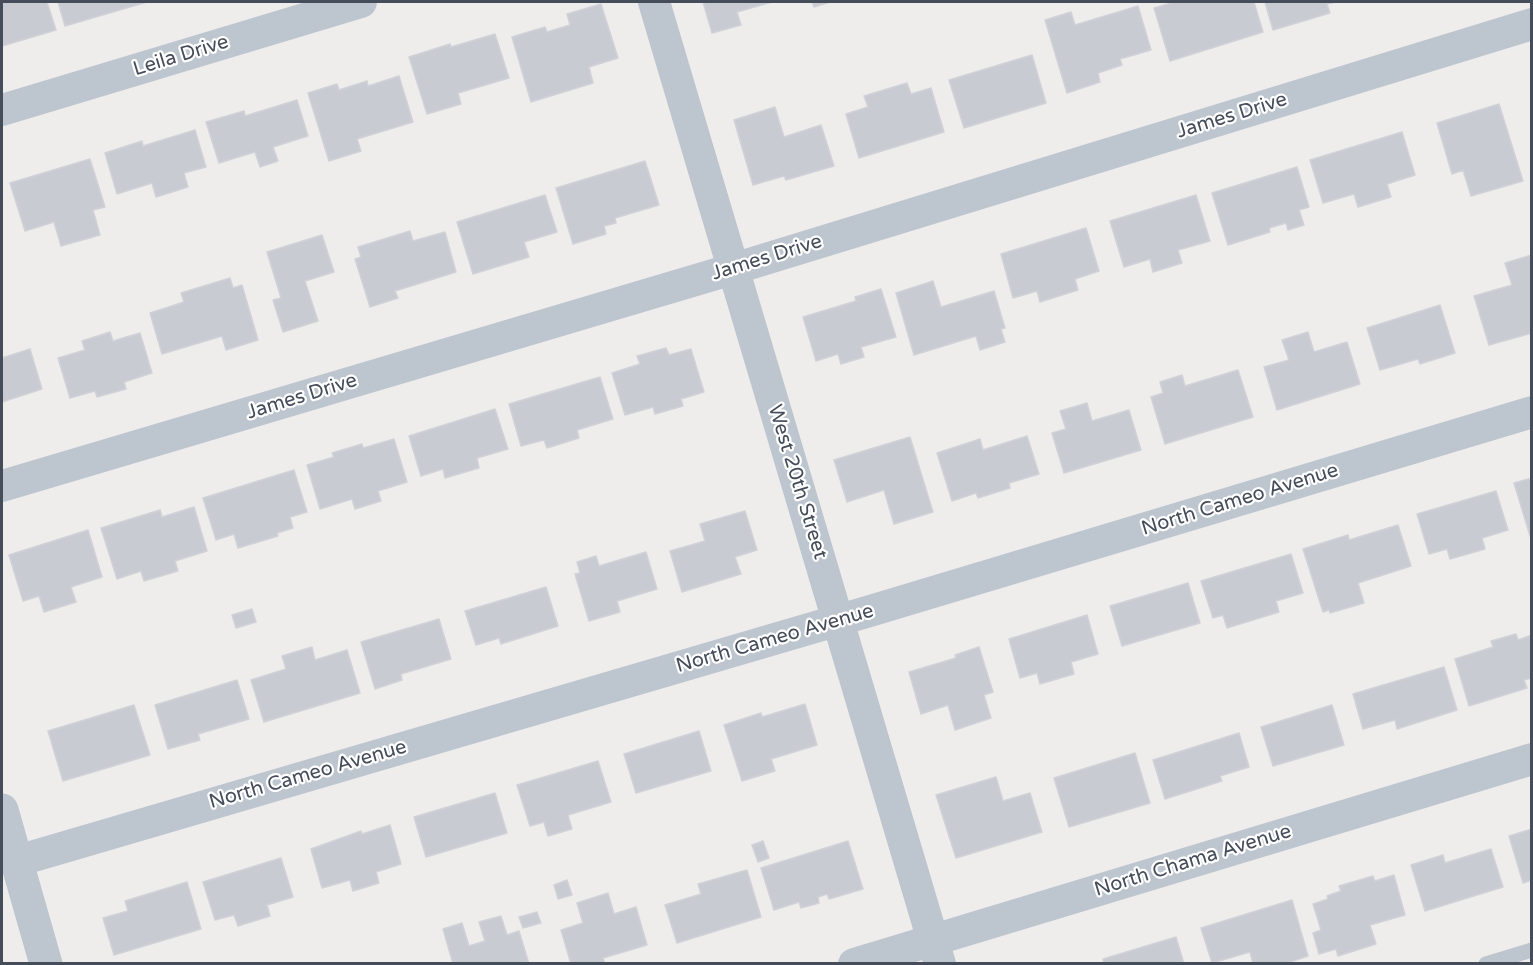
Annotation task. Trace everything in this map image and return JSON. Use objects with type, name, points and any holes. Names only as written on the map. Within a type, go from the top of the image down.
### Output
[{"type":"street","name":"Leila Drive","points":[[2,110],[361,2]]},
{"type":"street","name":"West 20th Street","points":[[654,2],[936,952]]},
{"type":"street","name":"James Drive","points":[[2,486],[734,269],[1532,24]]},
{"type":"street","name":"North Cameo Avenue","points":[[16,861],[838,620],[1532,412]]},
{"type":"street","name":"North Chama Avenue","points":[[854,963],[936,952],[1532,759]]},
{"type":"street","points":[[2,810],[46,963]]},
{"type":"lane","points":[[1486,963],[1532,950]]},
{"type":"building","points":[[2,2],[47,2],[56,30],[2,46]]},
{"type":"building","points":[[58,2],[147,2],[65,26]]},
{"type":"building","points":[[703,2],[772,2],[737,12],[741,25],[712,33]]},
{"type":"building","points":[[812,2],[830,2],[814,7]]},
{"type":"building","points":[[1175,2],[1254,2],[1263,32],[1170,61],[1154,8]]},
{"type":"building","points":[[1265,2],[1336,2],[1327,4],[1330,13],[1273,30]]},
{"type":"building","points":[[601,4],[618,58],[589,67],[593,83],[531,102],[512,37],[545,27],[547,32],[570,25],[567,14]]},
{"type":"building","points":[[1138,6],[1151,50],[1120,59],[1122,65],[1098,73],[1100,82],[1067,93],[1045,20],[1071,12],[1075,25]]},
{"type":"building","points":[[495,34],[509,78],[458,93],[461,104],[427,114],[409,57],[450,44],[451,47]]},
{"type":"building","points":[[1032,55],[1046,103],[964,128],[949,80]]},
{"type":"building","points":[[399,76],[413,122],[357,139],[361,151],[329,161],[308,93],[337,84],[339,90],[367,81],[368,86]]},
{"type":"building","points":[[907,83],[911,94],[931,88],[944,132],[859,158],[846,114],[868,107],[864,96]]},
{"type":"building","points":[[297,100],[308,136],[273,147],[278,161],[260,167],[255,152],[219,163],[206,122],[244,111],[245,116]]},
{"type":"building","points":[[1499,104],[1523,181],[1471,196],[1463,170],[1452,174],[1437,123]]},
{"type":"building","points":[[775,107],[784,137],[821,125],[834,166],[786,180],[784,176],[753,185],[734,120]]},
{"type":"building","points":[[195,130],[206,167],[184,173],[188,187],[156,197],[152,183],[117,194],[105,153],[142,141],[143,146]]},
{"type":"building","points":[[1402,132],[1415,175],[1387,184],[1391,197],[1358,207],[1354,194],[1323,203],[1310,160]]},
{"type":"building","points":[[90,159],[105,207],[93,210],[100,235],[61,246],[54,222],[25,231],[10,183]]},
{"type":"building","points":[[645,161],[659,205],[615,218],[616,223],[604,226],[606,234],[573,244],[556,188]]},
{"type":"building","points":[[1297,167],[1309,207],[1299,210],[1304,225],[1288,230],[1286,223],[1269,228],[1270,232],[1228,245],[1212,193]]},
{"type":"building","points":[[545,195],[557,232],[524,242],[529,257],[473,274],[457,222]]},
{"type":"building","points":[[1196,195],[1210,241],[1178,250],[1182,263],[1153,272],[1150,259],[1124,267],[1110,221]]},
{"type":"building","points":[[1086,228],[1099,271],[1075,279],[1078,290],[1040,302],[1037,291],[1013,298],[1001,254]]},
{"type":"building","points":[[410,231],[413,241],[445,232],[456,272],[395,291],[398,298],[370,307],[355,259],[361,257],[358,247]]},
{"type":"building","points":[[322,235],[334,272],[305,281],[318,321],[283,332],[273,300],[281,298],[267,252]]},
{"type":"building","points":[[1532,255],[1532,333],[1489,345],[1474,296],[1512,285],[1505,263]]},
{"type":"building","points":[[230,278],[233,288],[242,285],[258,340],[226,350],[222,336],[162,354],[150,313],[184,302],[181,293]]},
{"type":"building","points":[[933,281],[941,307],[994,291],[1005,328],[1001,329],[1005,342],[980,350],[976,336],[914,355],[896,293]]},
{"type":"building","points":[[881,289],[896,337],[861,347],[864,357],[841,364],[838,354],[816,361],[803,317],[856,301],[855,297]]},
{"type":"building","points":[[1440,305],[1455,353],[1420,364],[1418,359],[1380,370],[1367,328]]},
{"type":"building","points":[[110,332],[113,341],[140,333],[152,373],[124,382],[126,389],[97,397],[95,391],[70,398],[58,358],[85,350],[82,341]]},
{"type":"building","points":[[1308,332],[1314,352],[1347,342],[1360,384],[1277,410],[1264,367],[1289,360],[1282,340]]},
{"type":"building","points":[[666,348],[669,355],[691,349],[704,392],[681,399],[683,406],[655,414],[653,407],[625,415],[612,373],[640,364],[637,356]]},
{"type":"building","points":[[30,349],[42,389],[2,402],[2,358]]},
{"type":"building","points":[[1238,370],[1253,417],[1165,444],[1151,397],[1163,393],[1160,382],[1182,375],[1185,386]]},
{"type":"building","points":[[600,377],[613,419],[577,430],[579,438],[547,448],[544,440],[521,446],[509,404]]},
{"type":"building","points":[[1087,403],[1092,421],[1129,410],[1141,450],[1064,473],[1052,433],[1066,429],[1060,411]]},
{"type":"building","points":[[495,409],[508,449],[477,458],[479,468],[445,478],[443,469],[421,476],[409,436]]},
{"type":"building","points":[[1027,436],[1039,474],[1009,483],[1010,488],[978,498],[976,493],[952,501],[937,453],[980,439],[983,450]]},
{"type":"building","points":[[910,437],[933,512],[894,524],[884,490],[847,502],[834,460]]},
{"type":"building","points":[[394,439],[407,482],[378,491],[381,501],[355,509],[352,499],[320,509],[307,465],[334,457],[332,453],[362,444],[363,448]]},
{"type":"building","points":[[294,470],[307,512],[290,517],[293,528],[277,533],[278,536],[238,548],[234,534],[216,540],[203,498]]},
{"type":"building","points":[[1532,478],[1532,536],[1530,536],[1514,483]]},
{"type":"building","points":[[1496,491],[1508,530],[1482,538],[1485,549],[1450,559],[1447,549],[1429,554],[1417,514]]},
{"type":"building","points":[[194,507],[207,551],[175,561],[178,571],[144,581],[141,571],[117,579],[101,528],[160,510],[162,517]]},
{"type":"building","points":[[745,511],[757,550],[735,557],[741,574],[682,592],[670,551],[705,541],[700,524]]},
{"type":"building","points":[[1398,525],[1411,566],[1358,583],[1364,603],[1330,613],[1329,610],[1323,612],[1303,549],[1348,535],[1349,540]]},
{"type":"building","points":[[88,530],[102,577],[71,587],[76,602],[44,612],[39,596],[23,601],[9,555]]},
{"type":"building","points":[[646,552],[657,589],[617,601],[620,612],[589,621],[575,574],[580,573],[577,562],[596,556],[599,566]]},
{"type":"building","points":[[1291,554],[1303,593],[1276,601],[1279,612],[1227,628],[1223,615],[1213,618],[1201,581]]},
{"type":"building","points":[[1188,583],[1200,623],[1122,646],[1110,606]]},
{"type":"building","points":[[546,587],[558,626],[501,644],[499,638],[476,645],[465,611]]},
{"type":"building","points":[[252,609],[256,622],[236,628],[232,615]]},
{"type":"building","points":[[1087,615],[1098,654],[1071,662],[1074,674],[1040,684],[1037,673],[1020,678],[1009,639]]},
{"type":"building","points":[[439,619],[451,659],[401,674],[402,680],[375,689],[361,642]]},
{"type":"building","points":[[1516,634],[1518,640],[1532,635],[1532,678],[1524,680],[1527,688],[1469,706],[1455,659],[1493,647],[1491,641]]},
{"type":"building","points":[[312,647],[315,660],[347,650],[360,693],[264,722],[251,680],[286,669],[282,656]]},
{"type":"building","points":[[979,647],[993,692],[984,695],[991,718],[955,730],[948,705],[921,714],[909,672],[956,658],[955,655]]},
{"type":"building","points":[[1444,667],[1457,710],[1397,729],[1395,720],[1363,729],[1353,694]]},
{"type":"building","points":[[237,680],[249,719],[198,734],[200,740],[168,749],[155,705]]},
{"type":"building","points":[[805,704],[817,745],[771,759],[775,771],[742,781],[724,725],[761,713],[762,717]]},
{"type":"building","points":[[134,705],[150,755],[63,781],[48,731]]},
{"type":"building","points":[[1332,705],[1344,745],[1273,766],[1261,727]]},
{"type":"building","points":[[699,731],[711,771],[636,793],[624,754]]},
{"type":"building","points":[[1239,733],[1249,767],[1220,776],[1222,781],[1165,799],[1153,760]]},
{"type":"building","points":[[1135,753],[1150,803],[1069,827],[1054,778]]},
{"type":"building","points":[[598,761],[611,802],[568,815],[572,829],[548,836],[544,822],[530,826],[517,785]]},
{"type":"building","points":[[996,777],[1003,801],[1030,793],[1042,832],[956,858],[936,795]]},
{"type":"building","points":[[495,793],[507,833],[426,857],[414,817]]},
{"type":"building","points":[[390,825],[401,864],[376,872],[379,883],[353,891],[350,880],[322,888],[311,849],[361,831],[362,834]]},
{"type":"building","points":[[1532,829],[1532,880],[1523,883],[1509,836]]},
{"type":"building","points":[[763,841],[769,858],[758,862],[752,845]]},
{"type":"building","points":[[848,841],[863,889],[829,899],[827,894],[818,897],[819,903],[801,908],[799,902],[774,910],[761,868]]},
{"type":"building","points":[[1491,849],[1503,887],[1425,911],[1411,865],[1443,855],[1445,863]]},
{"type":"building","points":[[281,858],[293,897],[267,905],[270,916],[238,926],[234,915],[215,920],[203,882]]},
{"type":"building","points":[[747,870],[761,917],[677,943],[665,905],[701,894],[698,884]]},
{"type":"building","points":[[1394,875],[1405,915],[1370,925],[1376,944],[1338,956],[1336,949],[1319,954],[1313,933],[1321,930],[1313,904],[1341,891],[1339,886],[1373,876],[1375,881]]},
{"type":"building","points":[[567,880],[572,895],[558,899],[554,885]]},
{"type":"building","points":[[187,882],[201,929],[114,955],[103,918],[128,911],[125,901]]},
{"type":"building","points":[[608,893],[614,914],[636,907],[647,945],[603,958],[605,964],[571,964],[561,930],[583,923],[577,903]]},
{"type":"building","points":[[1292,900],[1308,956],[1284,964],[1253,964],[1250,952],[1212,963],[1201,928]]},
{"type":"building","points":[[537,912],[541,923],[523,928],[519,917]]},
{"type":"building","points":[[501,916],[507,935],[519,931],[529,964],[453,964],[443,929],[462,923],[469,946],[485,941],[479,922]]},
{"type":"building","points":[[1176,937],[1184,964],[1104,964],[1103,959]]}]
